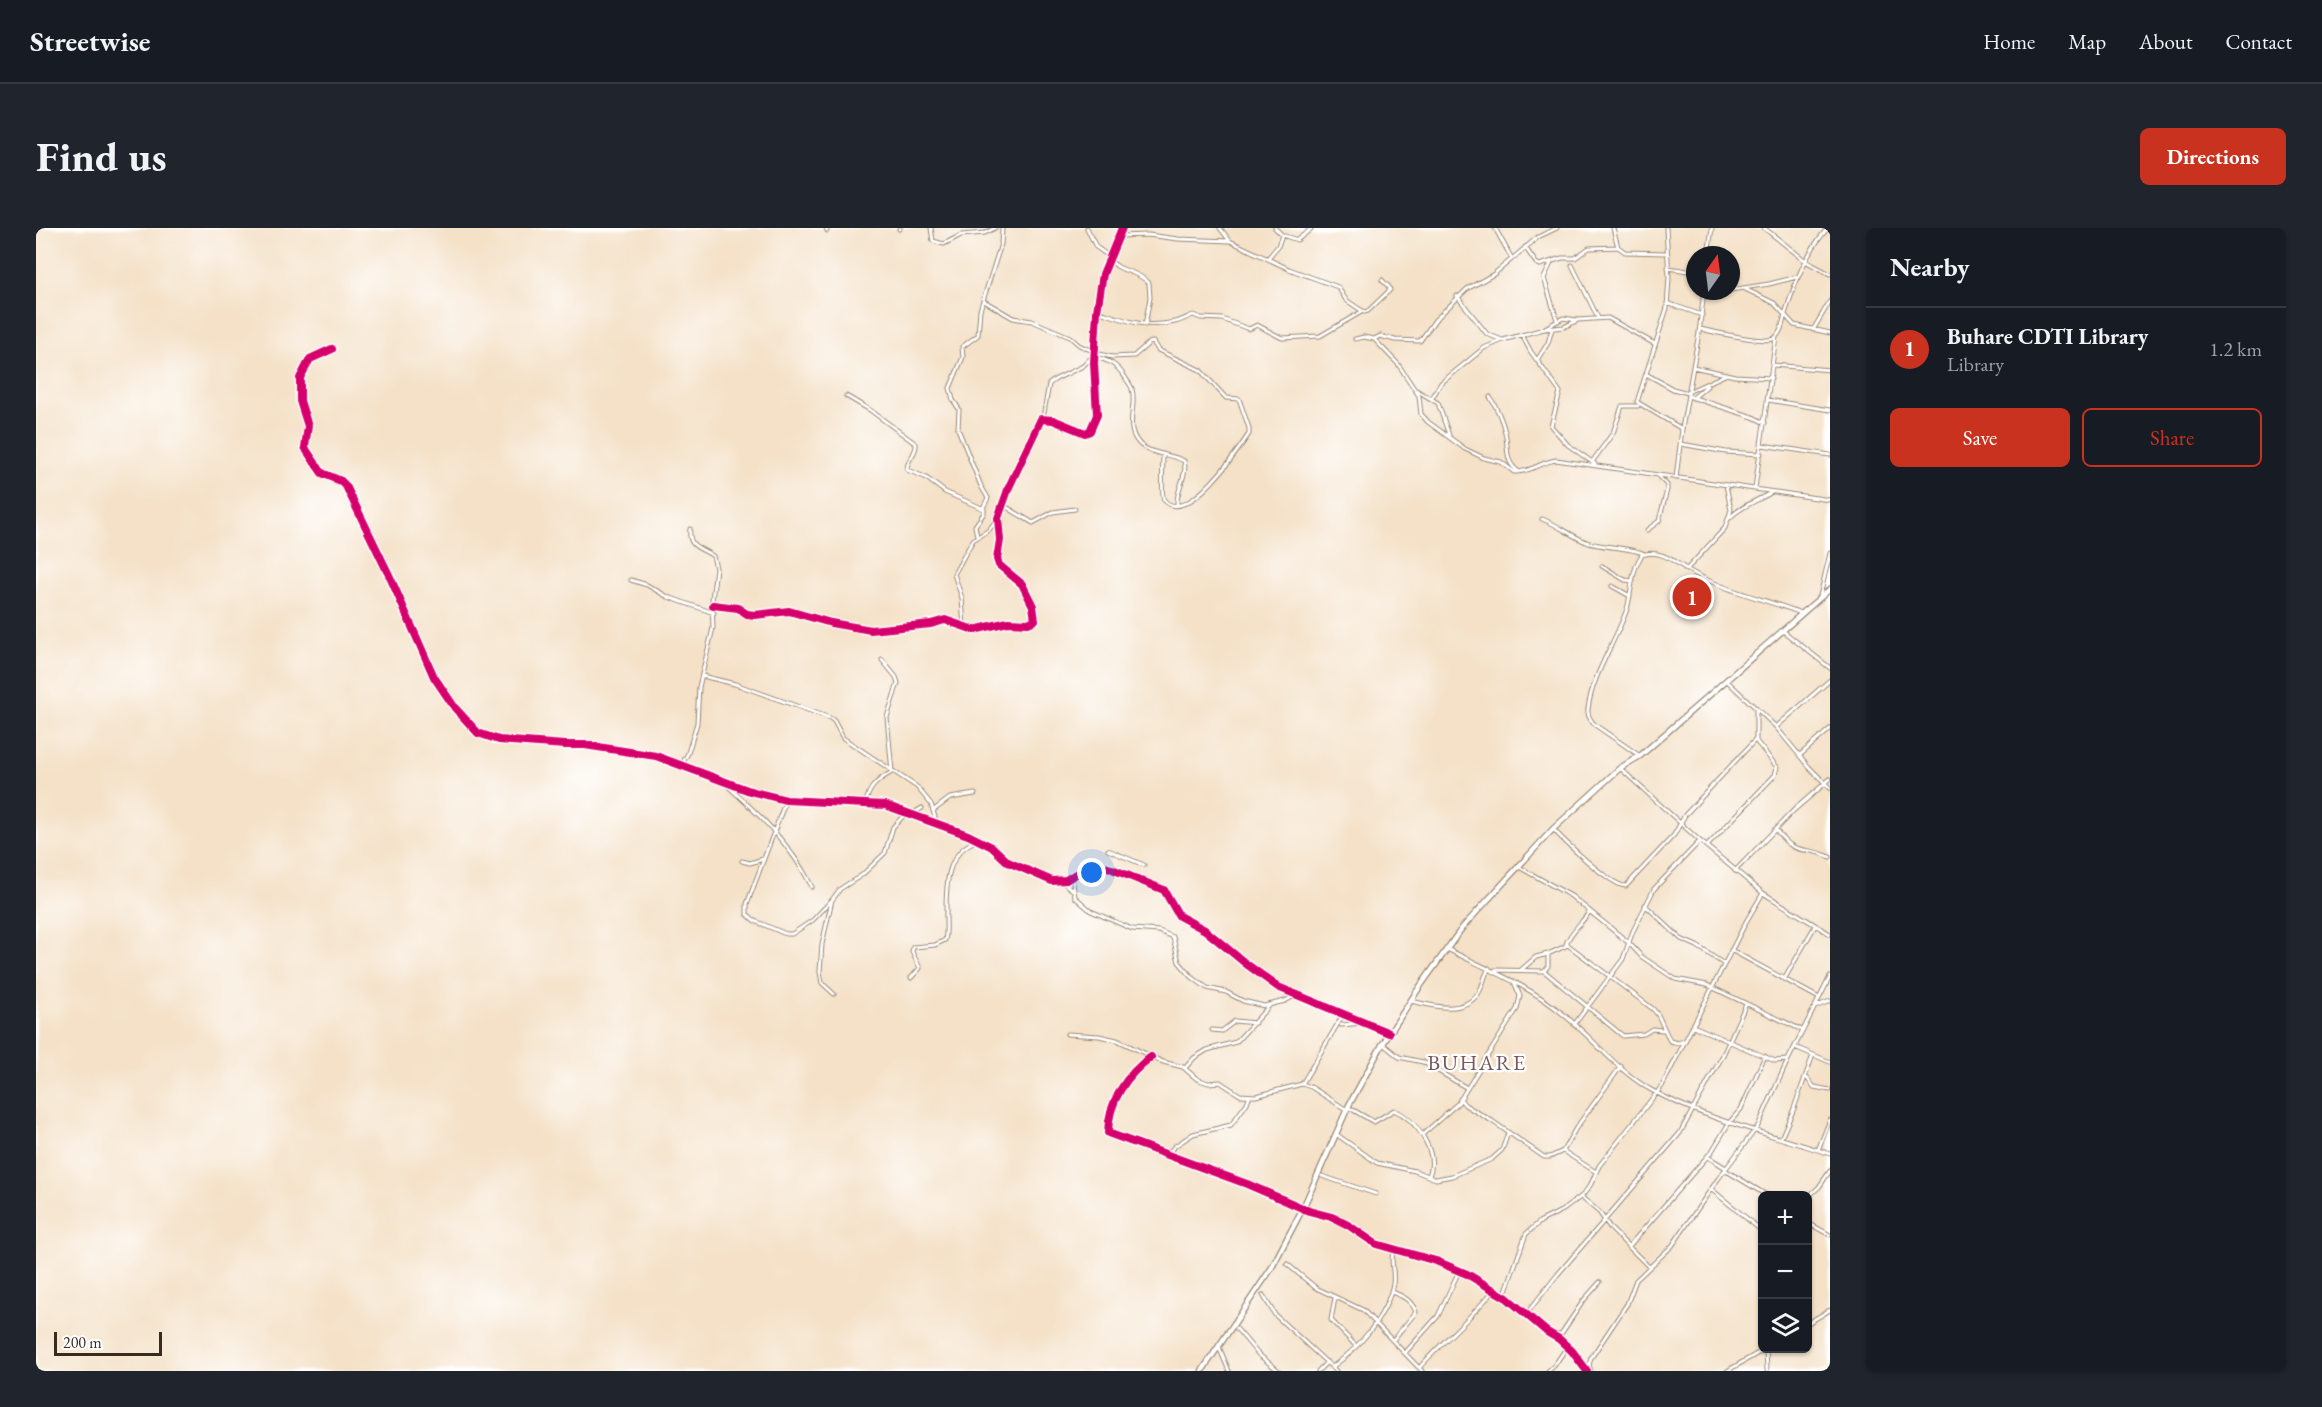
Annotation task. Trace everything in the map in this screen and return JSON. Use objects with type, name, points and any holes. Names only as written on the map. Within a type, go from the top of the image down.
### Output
[{"type":"main road","points":[[1202,1371],[1256,1294],[1303,1208],[1348,1109],[1389,1033],[1462,928],[1553,829],[1620,768],[1640,756],[1830,589]]},
{"type":"street","points":[[931,228],[933,241],[944,244],[956,237],[985,233],[995,228]]},
{"type":"street","points":[[977,536],[975,526],[984,513],[983,508],[988,498],[958,429],[959,409],[953,400],[950,387],[963,357],[962,347],[978,335],[979,316],[1001,244],[1002,228]]},
{"type":"street","points":[[1087,228],[1096,247],[1116,266],[1138,273],[1149,283],[1150,298],[1145,326]]},
{"type":"street","points":[[1043,418],[1083,432],[1090,431],[1097,415],[1095,354],[1097,311],[1103,274],[1122,228]]},
{"type":"street","points":[[1220,228],[1230,241]]},
{"type":"street","points":[[1275,228],[1282,235],[1297,240],[1311,229]]},
{"type":"street","points":[[1495,228],[1511,257]]},
{"type":"street","points":[[1374,339],[1380,336],[1395,340],[1420,340],[1457,296],[1494,274],[1511,257],[1538,237],[1557,228]]},
{"type":"street","points":[[1614,228],[1618,247],[1624,252],[1666,253]]},
{"type":"street","points":[[1640,406],[1638,399],[1667,303],[1666,228]]},
{"type":"street","points":[[1709,246],[1712,228]]},
{"type":"street","points":[[1764,228],[1807,262],[1830,274]]},
{"type":"street","points":[[1755,488],[1776,337],[1797,277],[1827,229]]},
{"type":"street","points":[[1118,236],[1148,235],[1178,239],[1230,241],[1289,269],[1338,287],[1346,300],[1362,311]]},
{"type":"street","points":[[1268,258],[1278,246],[1282,235]]},
{"type":"street","points":[[1525,247],[1538,264],[1579,256],[1589,248],[1618,247]]},
{"type":"street","points":[[1552,261],[1544,278],[1557,320]]},
{"type":"street","points":[[1572,265],[1598,318]]},
{"type":"street","points":[[1668,268],[1686,271]]},
{"type":"street","points":[[1740,288],[1797,277]]},
{"type":"street","points":[[1097,311],[1126,322],[1145,326],[1177,322],[1192,315],[1222,319],[1248,329],[1257,325],[1279,337],[1321,336],[1362,311],[1368,311],[1389,290],[1382,280]]},
{"type":"street","points":[[1743,288],[1766,298],[1794,325],[1830,333]]},
{"type":"street","points":[[1457,296],[1487,334],[1503,340]]},
{"type":"street","points":[[1677,478],[1682,429],[1703,300]]},
{"type":"street","points":[[984,301],[1013,318],[1032,321],[1070,337],[1079,345],[1109,360],[1120,369],[1132,390],[1131,421],[1136,439],[1152,451],[1182,459],[1186,464],[1177,504]]},
{"type":"street","points":[[1813,330],[1830,302]]},
{"type":"street","points":[[1667,303],[1702,315]]},
{"type":"street","points":[[1432,398],[1442,383],[1475,354],[1503,340],[1523,337],[1544,329],[1557,320],[1567,317],[1578,320]]},
{"type":"street","points":[[1544,329],[1564,327],[1578,320],[1608,318],[1655,344]]},
{"type":"street","points":[[1537,360],[1548,343],[1552,329]]},
{"type":"street","points":[[1700,329],[1768,340],[1776,337]]},
{"type":"street","points":[[1355,339],[1364,337],[1374,339],[1400,367],[1419,396],[1421,414],[1428,422],[1475,454],[1501,462],[1514,471],[1520,472],[1556,460],[1659,477],[1755,488],[1830,500]]},
{"type":"street","points":[[1523,337],[1560,392],[1551,426],[1568,446],[1597,465]]},
{"type":"street","points":[[1095,354],[1128,357],[1137,354],[1153,342],[1158,351],[1200,370],[1226,398],[1239,399],[1249,434],[1223,471],[1190,501],[1177,504],[1166,502],[1162,494],[1163,454]]},
{"type":"street","points":[[332,349],[310,359],[300,378],[300,401],[308,426],[306,451],[322,472],[346,486],[390,577],[434,677],[463,718],[478,733],[499,740],[605,747],[656,756],[758,793],[786,800],[885,806],[907,812],[978,840],[992,847],[1014,865],[1041,878],[1061,881],[1074,891]]},
{"type":"street","points":[[964,628],[962,598],[954,574],[977,536],[989,530],[998,518],[1029,442],[1043,418],[1050,384],[1083,366],[1095,354]]},
{"type":"street","points":[[1773,365],[1830,369]]},
{"type":"street","points":[[1693,367],[1726,374],[1771,378]]},
{"type":"street","points":[[1646,374],[1693,398],[1765,423]]},
{"type":"street","points":[[1688,394],[1726,374]]},
{"type":"street","points":[[1693,398],[1708,384]]},
{"type":"street","points":[[1415,389],[1432,398],[1439,406],[1450,438]]},
{"type":"street","points":[[846,396],[870,410],[916,444],[907,470],[924,477],[943,491],[983,508]]},
{"type":"street","points":[[1490,397],[1496,406],[1504,430],[1509,461],[1520,472]]},
{"type":"street","points":[[1768,400],[1830,410]]},
{"type":"street","points":[[1592,462],[1613,433],[1622,406],[1640,406],[1682,429]]},
{"type":"street","points":[[1681,444],[1726,452],[1761,454]]},
{"type":"street","points":[[1762,445],[1830,455]]},
{"type":"street","points":[[1647,530],[1659,521],[1666,495],[1667,486],[1659,477]]},
{"type":"street","points":[[1686,570],[1708,545],[1720,536],[1729,519],[1731,510],[1726,485]]},
{"type":"street","points":[[1729,519],[1738,510],[1750,506],[1773,491]]},
{"type":"street","points":[[1003,505],[1033,523],[1053,512],[1075,509]]},
{"type":"street","points":[[713,605],[738,608],[747,614],[755,615],[789,611],[862,629],[925,625],[945,620],[974,630],[1008,622],[1026,624],[1035,620],[1034,608],[1024,587],[1014,576],[1001,568],[998,562],[1000,540],[998,518]]},
{"type":"street","points":[[1542,519],[1588,543],[1664,556],[1686,570],[1728,589],[1803,614]]},
{"type":"street","points":[[681,766],[688,753],[697,723],[697,700],[711,640],[716,567],[715,560],[710,554],[692,545],[690,529]]},
{"type":"street","points":[[1820,598],[1830,553]]},
{"type":"street","points":[[1640,756],[1595,725],[1588,712],[1593,691],[1627,608],[1640,558],[1644,554]]},
{"type":"street","points":[[1602,566],[1625,580],[1633,581]]},
{"type":"street","points":[[631,580],[647,585],[668,597],[714,613]]},
{"type":"street","points":[[1612,586],[1630,596]]},
{"type":"street","points":[[1783,631],[1830,668]]},
{"type":"street","points":[[882,660],[898,683],[887,717],[892,772]]},
{"type":"street","points":[[702,676],[735,684],[826,715],[834,721],[843,738],[917,787],[934,810],[937,824]]},
{"type":"street","points":[[1776,726],[1830,680]]},
{"type":"street","points":[[1726,681],[1776,726],[1830,788]]},
{"type":"street","points":[[1707,846],[1775,775],[1777,767],[1756,739],[1756,708]]},
{"type":"street","points":[[1800,756],[1830,729]]},
{"type":"street","points":[[1553,829],[1605,875],[1623,886],[1630,883],[1667,844],[1685,815],[1756,739]]},
{"type":"street","points":[[1620,768],[1735,871],[1763,893],[1830,933]]},
{"type":"street","points":[[866,804],[870,789],[881,778],[892,772]]},
{"type":"street","points":[[1735,871],[1775,829],[1830,779]]},
{"type":"street","points":[[721,780],[774,831],[801,863],[812,887]]},
{"type":"street","points":[[934,810],[950,798],[975,794]]},
{"type":"street","points":[[786,800],[746,907],[749,918],[786,934],[792,934],[819,915],[840,889],[861,875],[885,853],[893,827],[907,812]]},
{"type":"street","points":[[912,814],[922,808]]},
{"type":"street","points":[[1775,829],[1785,842],[1797,850],[1816,852],[1830,857]]},
{"type":"street","points":[[911,978],[920,968],[912,952],[913,947],[935,945],[945,940],[951,866],[962,848],[978,840]]},
{"type":"street","points":[[1574,1025],[1623,959],[1645,905],[1657,886],[1700,841]]},
{"type":"street","points":[[1108,850],[1144,865]]},
{"type":"street","points":[[742,861],[750,863],[765,859]]},
{"type":"street","points":[[1061,881],[1089,866],[1097,865],[1159,887],[1170,897],[1174,910],[1179,916],[1205,930],[1273,984],[1389,1033]]},
{"type":"street","points":[[1519,866],[1571,896],[1629,943],[1642,957],[1675,979],[1701,983],[1802,1030]]},
{"type":"street","points":[[1072,876],[1076,897],[1109,920],[1138,931],[1151,930],[1169,934],[1174,940],[1179,962],[1207,988],[1226,992],[1251,1003],[1270,1005],[1296,995]]},
{"type":"street","points":[[1504,1296],[1526,1234],[1541,1221],[1563,1210],[1581,1197],[1596,1172],[1657,1092],[1763,893]]},
{"type":"street","points":[[832,900],[822,944],[820,972],[822,982],[834,994]]},
{"type":"street","points":[[1645,905],[1681,939],[1697,946],[1724,964]]},
{"type":"street","points":[[1521,970],[1536,957],[1548,954],[1566,944],[1571,932],[1580,927],[1590,911]]},
{"type":"street","points":[[1785,978],[1815,926]]},
{"type":"street","points":[[1566,944],[1653,1009],[1672,1043],[1686,1040]]},
{"type":"street","points":[[1447,949],[1495,970],[1562,1013],[1621,1066],[1657,1092],[1694,1110],[1729,1123],[1830,1154]]},
{"type":"street","points":[[1731,950],[1819,998]]},
{"type":"street","points":[[1544,971],[1548,966],[1548,954]]},
{"type":"street","points":[[1411,1001],[1440,1007],[1463,1005],[1478,994],[1489,968]]},
{"type":"street","points":[[1495,970],[1544,971],[1625,1037],[1644,1034],[1652,1029],[1663,1030]]},
{"type":"street","points":[[1589,1371],[1591,1358],[1627,1304],[1636,1280],[1672,1246],[1754,1130],[1770,1103],[1802,1030],[1830,977]]},
{"type":"street","points":[[1422,1135],[1460,1099],[1519,1005],[1520,996],[1513,981]]},
{"type":"street","points":[[1814,1007],[1830,1001]]},
{"type":"street","points":[[1527,1313],[1557,1274],[1676,1139],[1694,1110],[1746,1004]]},
{"type":"street","points":[[1185,1068],[1194,1058],[1207,1050],[1236,1042],[1270,1005]]},
{"type":"street","points":[[1302,1084],[1343,1015]]},
{"type":"street","points":[[1212,1030],[1222,1031],[1235,1022],[1255,1023]]},
{"type":"street","points":[[1341,1025],[1367,1023]]},
{"type":"street","points":[[1693,1026],[1775,1061],[1788,1060]]},
{"type":"street","points":[[1067,1034],[1107,1037],[1125,1043],[1151,1057],[1185,1068],[1197,1079],[1208,1083],[1220,1082],[1235,1092],[1249,1096],[1302,1084],[1374,1122],[1391,1111],[1396,1111],[1422,1135],[1432,1162],[1429,1176]]},
{"type":"street","points":[[1383,1044],[1399,1057],[1421,1062],[1467,1088]]},
{"type":"street","points":[[1795,1047],[1830,1062]]},
{"type":"street","points":[[1780,1138],[1807,1076],[1813,1055]]},
{"type":"street","points":[[1629,1246],[1708,1157],[1729,1123],[1740,1111],[1765,1056]]},
{"type":"street","points":[[1151,1057],[1133,1071],[1119,1093],[1108,1131],[1110,1133],[1340,1221],[1376,1244],[1459,1270],[1504,1296],[1527,1313],[1547,1332],[1568,1347],[1589,1371]]},
{"type":"street","points":[[1460,1099],[1465,1105],[1544,1157],[1550,1157],[1563,1151],[1576,1128],[1621,1066]]},
{"type":"street","points":[[1807,1076],[1812,1085],[1830,1090]]},
{"type":"street","points":[[1167,1154],[1193,1134],[1231,1125],[1247,1103],[1249,1096]]},
{"type":"street","points":[[1818,1150],[1830,1120]]},
{"type":"street","points":[[1336,1134],[1377,1163],[1444,1179],[1492,1159],[1502,1150],[1508,1132]]},
{"type":"street","points":[[1563,1151],[1596,1172]]},
{"type":"street","points":[[1708,1157],[1760,1191]]},
{"type":"street","points":[[1812,1193],[1830,1171]]},
{"type":"street","points":[[1322,1176],[1376,1194]]},
{"type":"street","points":[[1711,1189],[1758,1228]]},
{"type":"street","points":[[1581,1197],[1599,1212],[1649,1268]]},
{"type":"street","points":[[1812,1225],[1830,1234]]},
{"type":"street","points":[[1332,1367],[1356,1346],[1385,1307],[1394,1278],[1391,1263],[1393,1250]]},
{"type":"street","points":[[1287,1264],[1316,1288],[1363,1310],[1420,1370],[1494,1290]]},
{"type":"street","points":[[1405,1353],[1438,1316],[1459,1270]]},
{"type":"street","points":[[1547,1332],[1561,1334],[1586,1297],[1600,1282]]},
{"type":"street","points":[[1391,1292],[1404,1298],[1416,1312],[1393,1340]]},
{"type":"street","points":[[1263,1295],[1275,1315],[1336,1371]]},
{"type":"street","points":[[1335,1298],[1331,1320],[1356,1346]]},
{"type":"street","points":[[1812,1321],[1830,1310]]},
{"type":"street","points":[[1236,1328],[1258,1354],[1279,1371]]},
{"type":"street","points":[[1219,1345],[1229,1371]]},
{"type":"street","points":[[1550,1371],[1568,1347]]},
{"type":"street","points":[[1727,1371],[1759,1353]]},
{"type":"street","points":[[1766,1353],[1767,1371]]},
{"type":"street","points":[[1318,1371],[1327,1362]]},
{"type":"cycle path","points":[[713,605],[738,608],[747,614],[755,615],[789,611],[831,623],[871,630],[931,624],[945,620],[974,630],[1008,622],[1028,623],[1035,620],[1033,606],[1022,584],[999,565],[997,559],[1000,540],[998,518],[1009,487],[1041,419],[1053,420],[1085,433],[1090,431],[1097,415],[1094,363],[1097,311],[1103,274],[1122,228]]},
{"type":"cycle path","points":[[332,349],[310,359],[300,378],[300,401],[308,426],[305,447],[322,473],[341,481],[346,486],[390,577],[434,677],[455,708],[478,733],[499,740],[585,745],[656,756],[750,791],[786,800],[885,805],[968,835],[992,847],[1008,862],[1052,881],[1066,880],[1089,866],[1097,865],[1112,869],[1164,890],[1179,916],[1205,930],[1278,987],[1389,1033]]},
{"type":"cycle path","points":[[1151,1057],[1127,1080],[1115,1100],[1111,1110],[1108,1133],[1247,1184],[1309,1211],[1332,1217],[1376,1244],[1436,1261],[1467,1274],[1507,1298],[1547,1332],[1559,1339],[1572,1351],[1587,1371]]},
{"type":"place","name":"Buhare CDTI Library","points":[[1692,597]]},
{"type":"district","name":"BUHARE","points":[[1477,1062]]}]
